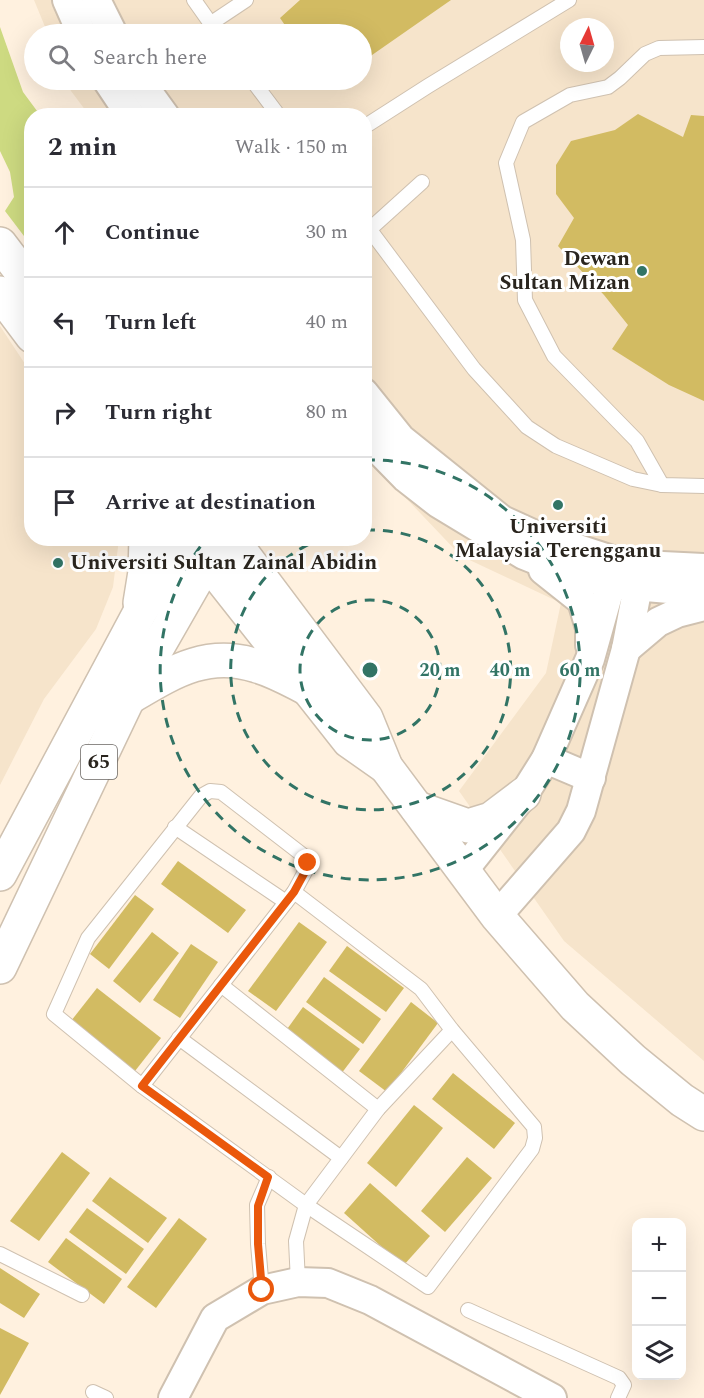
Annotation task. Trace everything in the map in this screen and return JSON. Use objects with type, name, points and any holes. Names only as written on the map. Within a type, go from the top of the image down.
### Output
[{"type":"main road","points":[[0,244],[24,276]]},
{"type":"main road","points":[[0,293],[24,325]]},
{"type":"main road","points":[[139,614],[145,572],[146,546]]},
{"type":"main road","name":"65","points":[[0,874],[139,614],[205,546]]},
{"type":"main road","name":"65","points":[[0,967],[129,697],[206,546]]},
{"type":"main road","points":[[210,546],[309,689],[350,741],[386,767]]},
{"type":"main road","points":[[211,546],[366,718],[386,767],[497,916],[575,1006],[633,1060],[682,1100],[704,1114]]},
{"type":"main road","points":[[129,697],[172,672],[201,662],[226,660],[256,665],[309,689]]},
{"type":"main road","points":[[417,808],[468,826],[491,819],[524,794]]},
{"type":"street","points":[[67,0],[78,24]]},
{"type":"street","points":[[96,0],[108,24]]},
{"type":"street","points":[[127,90],[153,108]]},
{"type":"street","points":[[372,403],[401,439],[502,520],[627,574],[704,592]]},
{"type":"street","points":[[372,443],[405,478],[438,503],[524,555],[582,601],[590,628],[590,659]]},
{"type":"street","points":[[524,555],[564,571],[627,574],[704,568]]},
{"type":"street","points":[[497,916],[571,831],[581,811],[627,649],[627,574]]},
{"type":"street","points":[[463,870],[524,794],[546,759],[627,574]]},
{"type":"street","points":[[627,649],[658,622],[677,613],[704,606]]},
{"type":"street","points":[[546,759],[591,778]]},
{"type":"street","points":[[173,1398],[215,1318],[262,1290],[298,1282],[328,1283],[370,1300],[552,1398]]},
{"type":"lane","points":[[195,0],[211,24]]},
{"type":"lane","points":[[220,24],[246,0]]},
{"type":"lane","points":[[372,123],[569,0]]},
{"type":"lane","points":[[662,484],[637,441],[554,356],[525,300],[524,240],[507,163],[522,122],[570,95],[608,87],[645,54],[659,48],[704,47]]},
{"type":"lane","points":[[260,90],[273,108]]},
{"type":"lane","points":[[372,221],[423,182]]},
{"type":"lane","points":[[372,232],[474,369],[527,426],[556,446],[633,479],[662,484],[704,486]]},
{"type":"lane","points":[[142,1086],[290,897],[308,863],[304,856],[221,792],[210,791],[201,796],[88,938],[54,1014],[142,1086],[306,1205],[428,1287],[532,1149],[536,1138],[534,1127],[452,1030],[421,989],[290,897],[176,828]]},
{"type":"lane","points":[[221,985],[378,1109]]},
{"type":"lane","points":[[298,1282],[296,1241],[306,1205],[378,1109],[452,1030]]},
{"type":"lane","points":[[179,1038],[340,1158]]},
{"type":"lane","points":[[262,1290],[258,1244],[258,1206],[268,1177]]},
{"type":"lane","points":[[0,1254],[82,1295]]},
{"type":"lane","points":[[468,1310],[619,1378],[624,1385],[618,1398]]},
{"type":"lane","points":[[93,1392],[106,1398]]},
{"type":"shaded area","name":"Universiti Malaysia Terengganu","points":[[34,0],[704,0],[704,1061],[564,941],[459,791],[546,673],[561,603],[461,556],[372,462],[372,108],[84,108],[71,90],[372,90],[372,24],[44,24]]},
{"type":"shaded area","points":[[0,27],[23,92],[35,108],[24,108],[24,236],[5,211],[14,197],[10,172],[0,151]]},
{"type":"shaded area","name":"Universiti Sultan Zainal Abidin","points":[[0,326],[24,362],[24,546],[118,546],[113,587],[96,629],[44,699],[0,785]]},
{"type":"building","points":[[300,0],[451,0],[372,55],[372,24],[284,24],[280,18]]},
{"type":"building","name":"Dewan Sultan Mizan","points":[[638,114],[683,137],[691,115],[704,116],[704,401],[669,385],[612,349],[628,325],[604,295],[558,246],[574,218],[556,194],[556,165],[571,141],[615,130]]},
{"type":"building","points":[[178,861],[246,910],[228,933],[161,884]]},
{"type":"building","points":[[135,895],[154,909],[109,969],[90,954]]},
{"type":"building","points":[[299,922],[327,942],[276,1011],[248,991]]},
{"type":"building","points":[[152,932],[179,953],[140,1003],[113,981]]},
{"type":"building","points":[[191,944],[218,962],[180,1018],[153,1000]]},
{"type":"building","points":[[347,946],[404,988],[386,1012],[329,971]]},
{"type":"building","points":[[324,977],[381,1019],[363,1044],[306,1002]]},
{"type":"building","points":[[97,988],[161,1038],[135,1071],[71,1021]]},
{"type":"building","points":[[411,1002],[438,1023],[387,1092],[359,1071]]},
{"type":"building","points":[[303,1007],[360,1049],[341,1074],[285,1032]]},
{"type":"building","points":[[453,1073],[515,1123],[494,1149],[432,1099]]},
{"type":"building","points":[[414,1105],[443,1128],[396,1187],[367,1163]]},
{"type":"building","points":[[62,1152],[90,1173],[39,1241],[10,1221]]},
{"type":"building","points":[[467,1157],[492,1178],[445,1232],[421,1211]]},
{"type":"building","points":[[110,1177],[167,1218],[148,1243],[92,1201]]},
{"type":"building","points":[[370,1183],[430,1236],[403,1266],[344,1213]]},
{"type":"building","points":[[87,1208],[144,1249],[126,1274],[69,1232]]},
{"type":"building","points":[[179,1218],[207,1239],[156,1308],[127,1287]]},
{"type":"building","points":[[66,1238],[122,1279],[104,1304],[48,1262]]},
{"type":"building","points":[[0,1268],[40,1294],[24,1318],[0,1303]]},
{"type":"building","points":[[0,1328],[29,1343],[0,1395]]},
{"type":"place","name":"Dewan Sultan Mizan","points":[[642,271]]},
{"type":"place","name":"Universiti Malaysia Terengganu","points":[[558,505]]},
{"type":"place","name":"Universiti Sultan Zainal Abidin","points":[[58,563]]},
{"type":"route","points":[[262,1290],[258,1244],[258,1206],[268,1177],[142,1086],[294,892],[308,863]]}]
